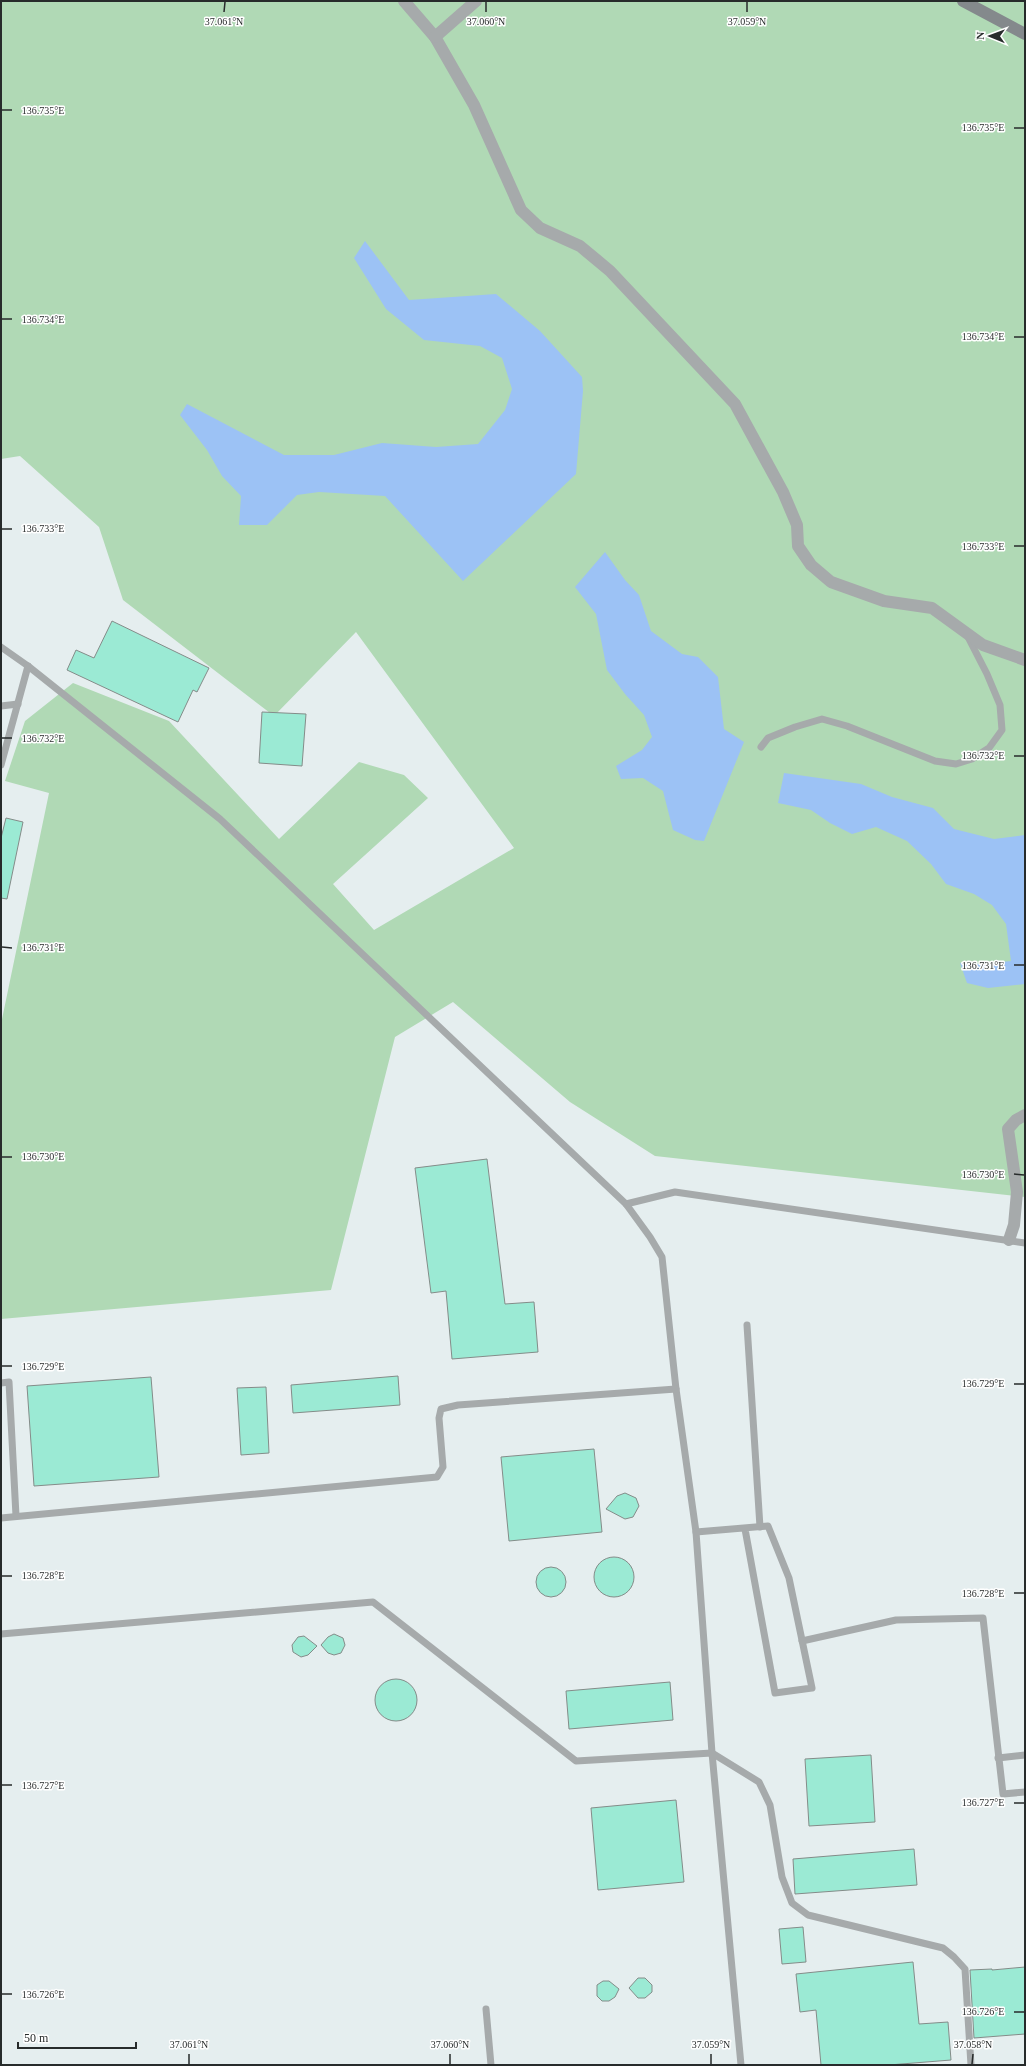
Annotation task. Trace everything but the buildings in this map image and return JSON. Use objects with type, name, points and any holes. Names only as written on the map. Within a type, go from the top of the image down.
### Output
[{"type":"street","points":[[404,1],[435,37],[474,105],[522,210],[540,228],[580,246],[610,271],[735,404],[783,492],[797,524],[798,546],[811,565],[831,582],[884,601],[932,608],[983,645],[1025,660]]},
{"type":"street","points":[[435,37],[476,1]]},
{"type":"street","points":[[963,1],[1025,34]]},
{"type":"street","points":[[1008,1240],[1014,1225],[1017,1192],[1008,1129],[1016,1120],[1025,1115]]},
{"type":"lane","points":[[761,747],[768,738],[795,726],[822,720],[847,726],[935,761],[956,764],[972,759],[989,748],[1002,730],[1000,705],[987,674],[966,633]]},
{"type":"lane","points":[[1,647],[28,666],[220,819],[626,1204],[650,1237],[662,1257],[676,1390],[696,1532],[712,1753],[741,2065]]},
{"type":"lane","points":[[1,765],[28,666]]},
{"type":"lane","points":[[1,706],[18,704]]},
{"type":"lane","points":[[626,1204],[676,1192],[1025,1243]]},
{"type":"lane","points":[[747,1324],[760,1527]]},
{"type":"lane","points":[[1,1383],[9,1382],[16,1516]]},
{"type":"lane","points":[[1,1518],[437,1477],[443,1467],[439,1418],[441,1409],[458,1405],[676,1390]]},
{"type":"lane","points":[[696,1532],[768,1526],[789,1578],[812,1688],[775,1693],[745,1529]]},
{"type":"lane","points":[[1,1634],[373,1602],[576,1761],[712,1753],[759,1782],[770,1805],[782,1877],[792,1903],[808,1915],[943,1948],[965,1969],[971,2065]]},
{"type":"lane","points":[[802,1641],[896,1620],[983,1618],[1003,1794],[1025,1792]]},
{"type":"lane","points":[[998,1758],[1025,1755]]},
{"type":"lane","points":[[486,2009],[491,2065]]},
{"type":"green space","points":[[1,1],[1025,1],[1025,1197],[655,1156],[570,1102],[453,1002],[395,1037],[331,1290],[1,1319],[1,1024],[49,793],[5,781],[25,721],[73,683],[169,721],[279,839],[359,762],[404,775],[428,798],[333,884],[374,930],[514,848],[356,632],[274,716],[123,600],[99,527],[20,456],[1,459]]},
{"type":"water","points":[[365,241],[409,300],[496,294],[540,331],[582,377],[583,391],[576,474],[463,581],[385,496],[319,492],[297,495],[267,525],[239,525],[241,496],[222,476],[207,450],[180,415],[187,404],[284,455],[334,455],[382,443],[436,447],[478,444],[505,410],[512,389],[502,358],[480,346],[424,340],[386,309],[354,258]]},
{"type":"water","points":[[605,552],[625,580],[639,595],[651,631],[682,654],[698,657],[718,677],[724,729],[744,742],[704,841],[695,840],[673,830],[663,791],[643,778],[621,779],[616,766],[642,750],[652,737],[644,715],[625,694],[607,670],[596,614],[575,587]]},
{"type":"water","points":[[784,773],[861,784],[892,797],[933,808],[954,829],[994,839],[1025,835],[1025,984],[988,988],[967,983],[960,963],[984,964],[1011,961],[1006,924],[992,905],[974,894],[946,884],[931,864],[907,841],[876,827],[852,834],[830,823],[811,810],[778,803]]}]
